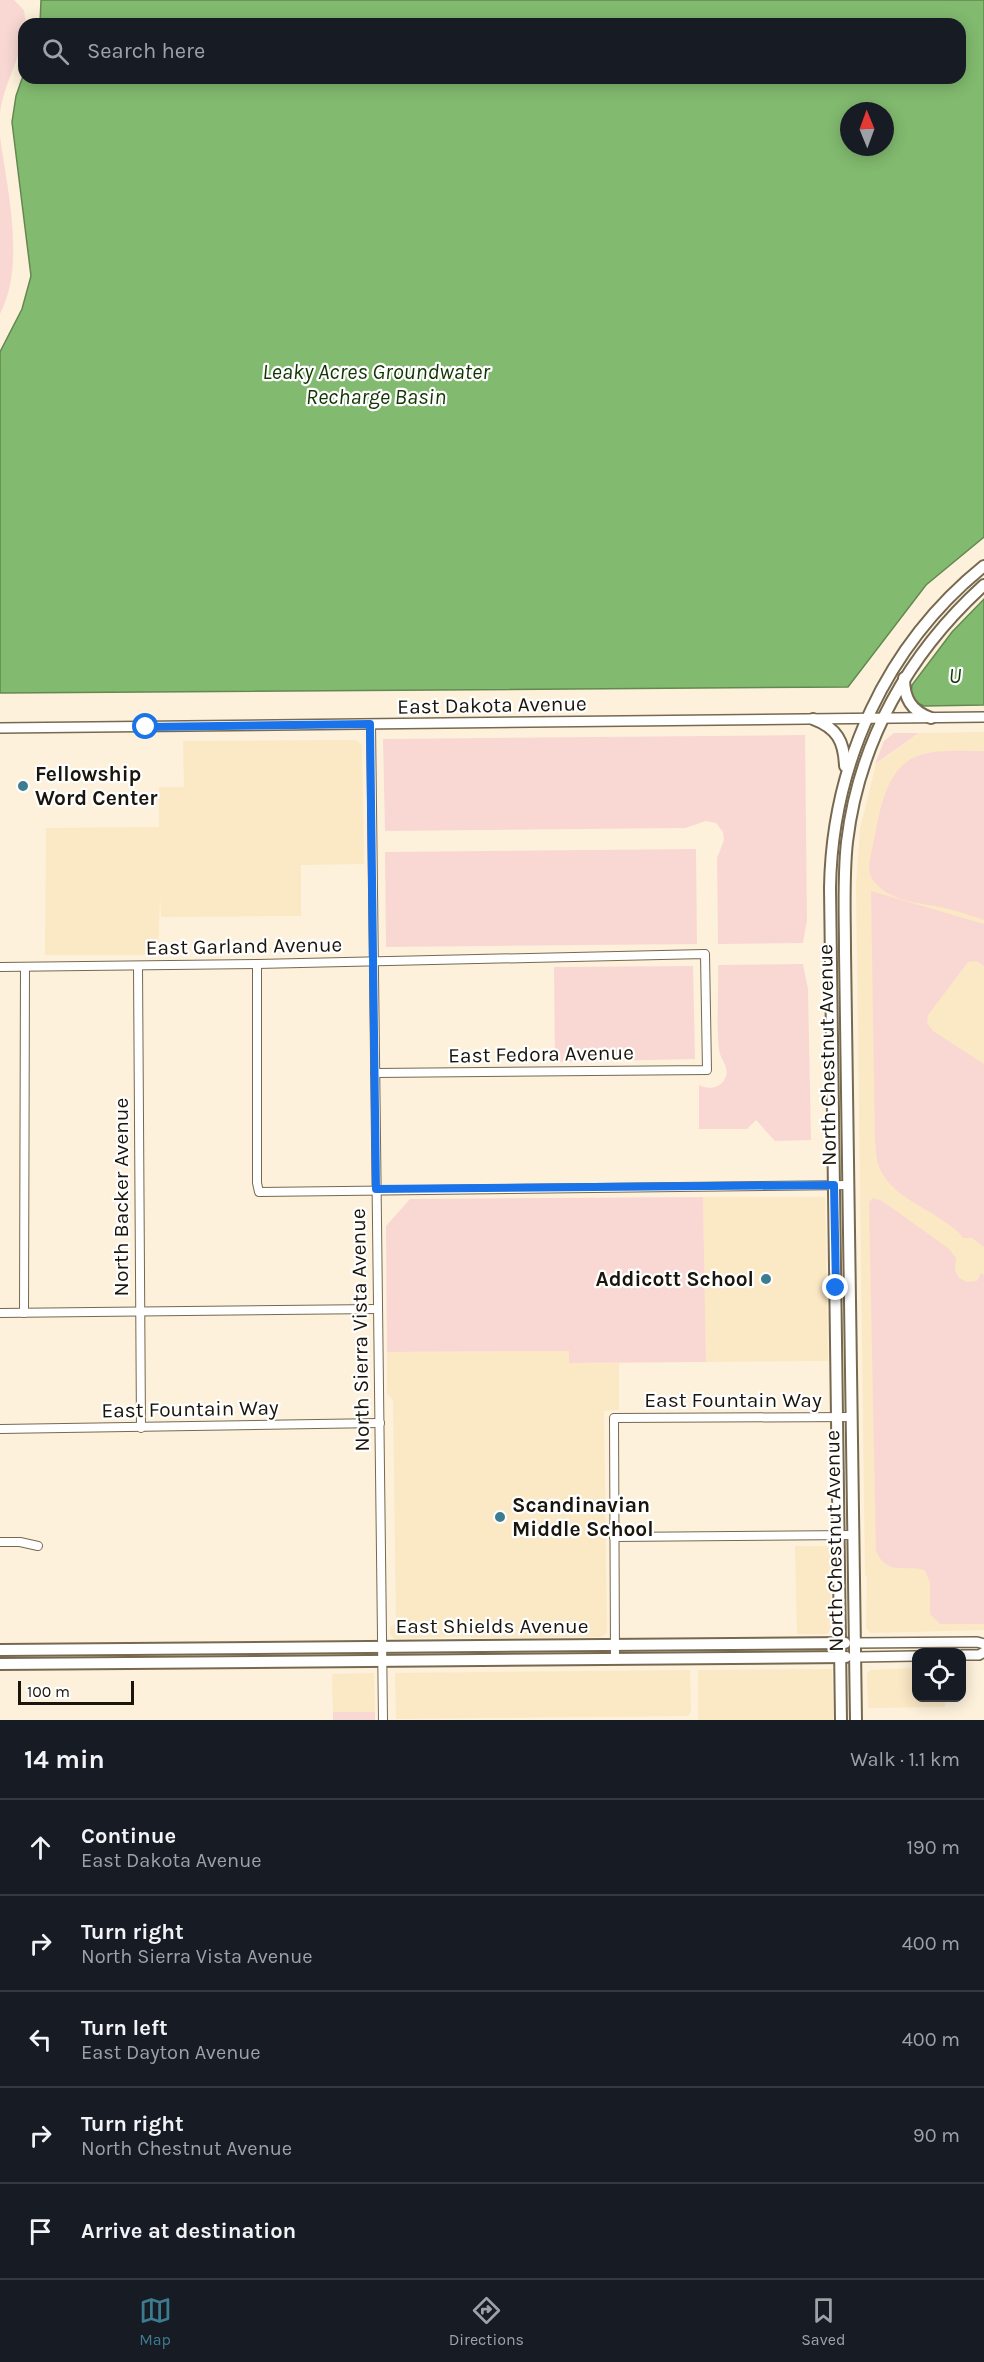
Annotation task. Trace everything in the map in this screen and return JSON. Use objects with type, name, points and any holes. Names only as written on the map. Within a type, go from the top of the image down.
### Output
[{"type":"main road","name":"North Chestnut Avenue","points":[[841,1720],[831,952],[832,852],[836,819],[846,775],[866,719],[892,670],[921,630],[949,598],[984,566]]},
{"type":"main road","name":"North Chestnut Avenue","points":[[856,1720],[845,952],[845,876],[849,830],[863,767],[882,718],[904,678],[938,632],[984,585]]},
{"type":"main road","points":[[904,678],[907,699],[913,709],[931,718]]},
{"type":"main road","points":[[813,719],[835,730],[839,736],[844,748],[846,775]]},
{"type":"main road","points":[[831,952],[845,952]]},
{"type":"main road","name":"East Shields Avenue","points":[[0,1650],[855,1643]]},
{"type":"main road","points":[[160,1663],[171,1658],[215,1655],[221,1648]]},
{"type":"main road","name":"East Shields Avenue","points":[[0,1664],[855,1657]]},
{"type":"street","name":"East Dakota Avenue","points":[[0,728],[984,717]]},
{"type":"street","name":"North Sierra Vista Avenue","points":[[370,724],[383,1720]]},
{"type":"street","name":"East Garland Avenue","points":[[0,967],[705,954],[707,1070]]},
{"type":"street","points":[[257,964],[257,1183],[259,1192],[849,1185]]},
{"type":"street","name":"North Backer Avenue","points":[[138,966],[141,1428]]},
{"type":"street","points":[[24,1313],[25,967]]},
{"type":"street","name":"East Fedora Avenue","points":[[375,1073],[707,1070]]},
{"type":"street","points":[[0,1313],[378,1309]]},
{"type":"street","name":"East Fountain Way","points":[[614,1537],[614,1418],[852,1417]]},
{"type":"street","name":"East Fountain Way","points":[[0,1429],[380,1423]]},
{"type":"street","points":[[615,1659],[614,1537],[853,1535]]},
{"type":"street","points":[[0,1542],[20,1542],[38,1546]]},
{"type":"street","name":"East Shields Avenue","points":[[855,1643],[977,1642],[984,1644]]},
{"type":"street","points":[[966,1655],[979,1655],[984,1652]]},
{"type":"street","name":"East Shields Avenue","points":[[855,1657],[912,1656]]},
{"type":"shaded area","points":[[0,0],[14,0],[24,10],[25,18],[18,18],[18,55],[5,91],[0,114]]},
{"type":"shaded area","points":[[0,136],[10,203],[13,250],[8,294],[0,314]]},
{"type":"shaded area","points":[[984,732],[984,1630],[871,1633],[866,1628],[867,1578],[865,1575],[856,884],[860,829],[876,764],[920,733]]},
{"type":"shaded area","points":[[894,733],[919,733],[875,764],[884,741]]},
{"type":"shaded area","points":[[805,735],[807,920],[803,943],[718,944],[717,858],[724,840],[723,832],[716,823],[706,821],[685,828],[385,831],[383,739]]},
{"type":"shaded area","points":[[356,740],[362,745],[364,864],[301,865],[301,916],[161,917],[160,896],[158,955],[45,955],[46,828],[159,827],[159,787],[184,787],[183,741]]},
{"type":"shaded area","points":[[984,751],[984,920],[949,909],[898,898],[880,888],[871,876],[870,861],[886,790],[899,769],[909,761],[928,753]]},
{"type":"shaded area","points":[[696,849],[697,944],[386,947],[385,852]]},
{"type":"shaded area","points":[[871,891],[984,924],[984,966],[977,961],[968,962],[928,1015],[927,1023],[933,1031],[984,1064],[984,1247],[972,1238],[963,1238],[953,1227],[898,1191],[883,1175],[878,1164],[875,1141]]},
{"type":"shaded area","points":[[803,964],[808,989],[811,1140],[775,1141],[756,1120],[747,1129],[699,1129],[699,1085],[707,1088],[718,1086],[724,1080],[727,1072],[718,1039],[718,965]]},
{"type":"shaded area","points":[[693,966],[695,1059],[555,1062],[554,967]]},
{"type":"shaded area","name":"Addicott School","points":[[703,1197],[825,1197],[828,1361],[706,1362]]},
{"type":"shaded area","points":[[703,1197],[706,1362],[569,1363],[569,1351],[387,1352],[386,1226],[410,1199]]},
{"type":"shaded area","points":[[873,1198],[882,1201],[948,1248],[956,1258],[955,1270],[959,1278],[967,1282],[977,1281],[981,1273],[984,1275],[984,1624],[940,1624],[930,1614],[930,1583],[925,1570],[891,1567],[881,1559],[876,1551],[869,1202]]},
{"type":"shaded area","name":"Scandinavian Middle School","points":[[569,1351],[570,1363],[619,1363],[619,1410],[604,1411],[607,1633],[602,1637],[472,1638],[470,1636],[395,1639],[390,1634],[390,1627],[396,1623],[393,1400],[387,1394],[387,1352]]},
{"type":"shaded area","points":[[795,1546],[827,1546],[830,1549],[831,1628],[827,1634],[797,1634]]},
{"type":"shaded area","points":[[912,1668],[912,1702],[945,1702],[945,1707],[868,1708],[867,1674],[870,1670]]},
{"type":"shaded area","points":[[832,1669],[833,1720],[698,1720],[698,1670]]},
{"type":"shaded area","points":[[690,1670],[691,1711],[688,1716],[396,1719],[395,1673]]},
{"type":"shaded area","points":[[374,1673],[375,1712],[333,1712],[332,1674]]},
{"type":"shaded area","points":[[333,1712],[375,1712],[375,1720],[333,1720]]},
{"type":"water","name":"Leaky Acres Groundwater Recharge Basin","points":[[41,0],[984,0],[984,537],[926,585],[848,687],[0,693],[0,352],[22,309],[31,276],[12,122],[20,84],[966,84],[966,18],[40,18]]},
{"type":"water","name":"U","points":[[984,599],[984,705],[924,706],[915,702],[911,694],[912,685],[952,632]]},
{"type":"place","name":"Fellowship Word Center","points":[[23,786]]},
{"type":"place","name":"Addicott School","points":[[766,1279]]},
{"type":"place","name":"Scandinavian Middle School","points":[[500,1517]]},
{"type":"route","points":[[146,727],[370,724],[376,1189],[834,1185],[836,1288]]}]
